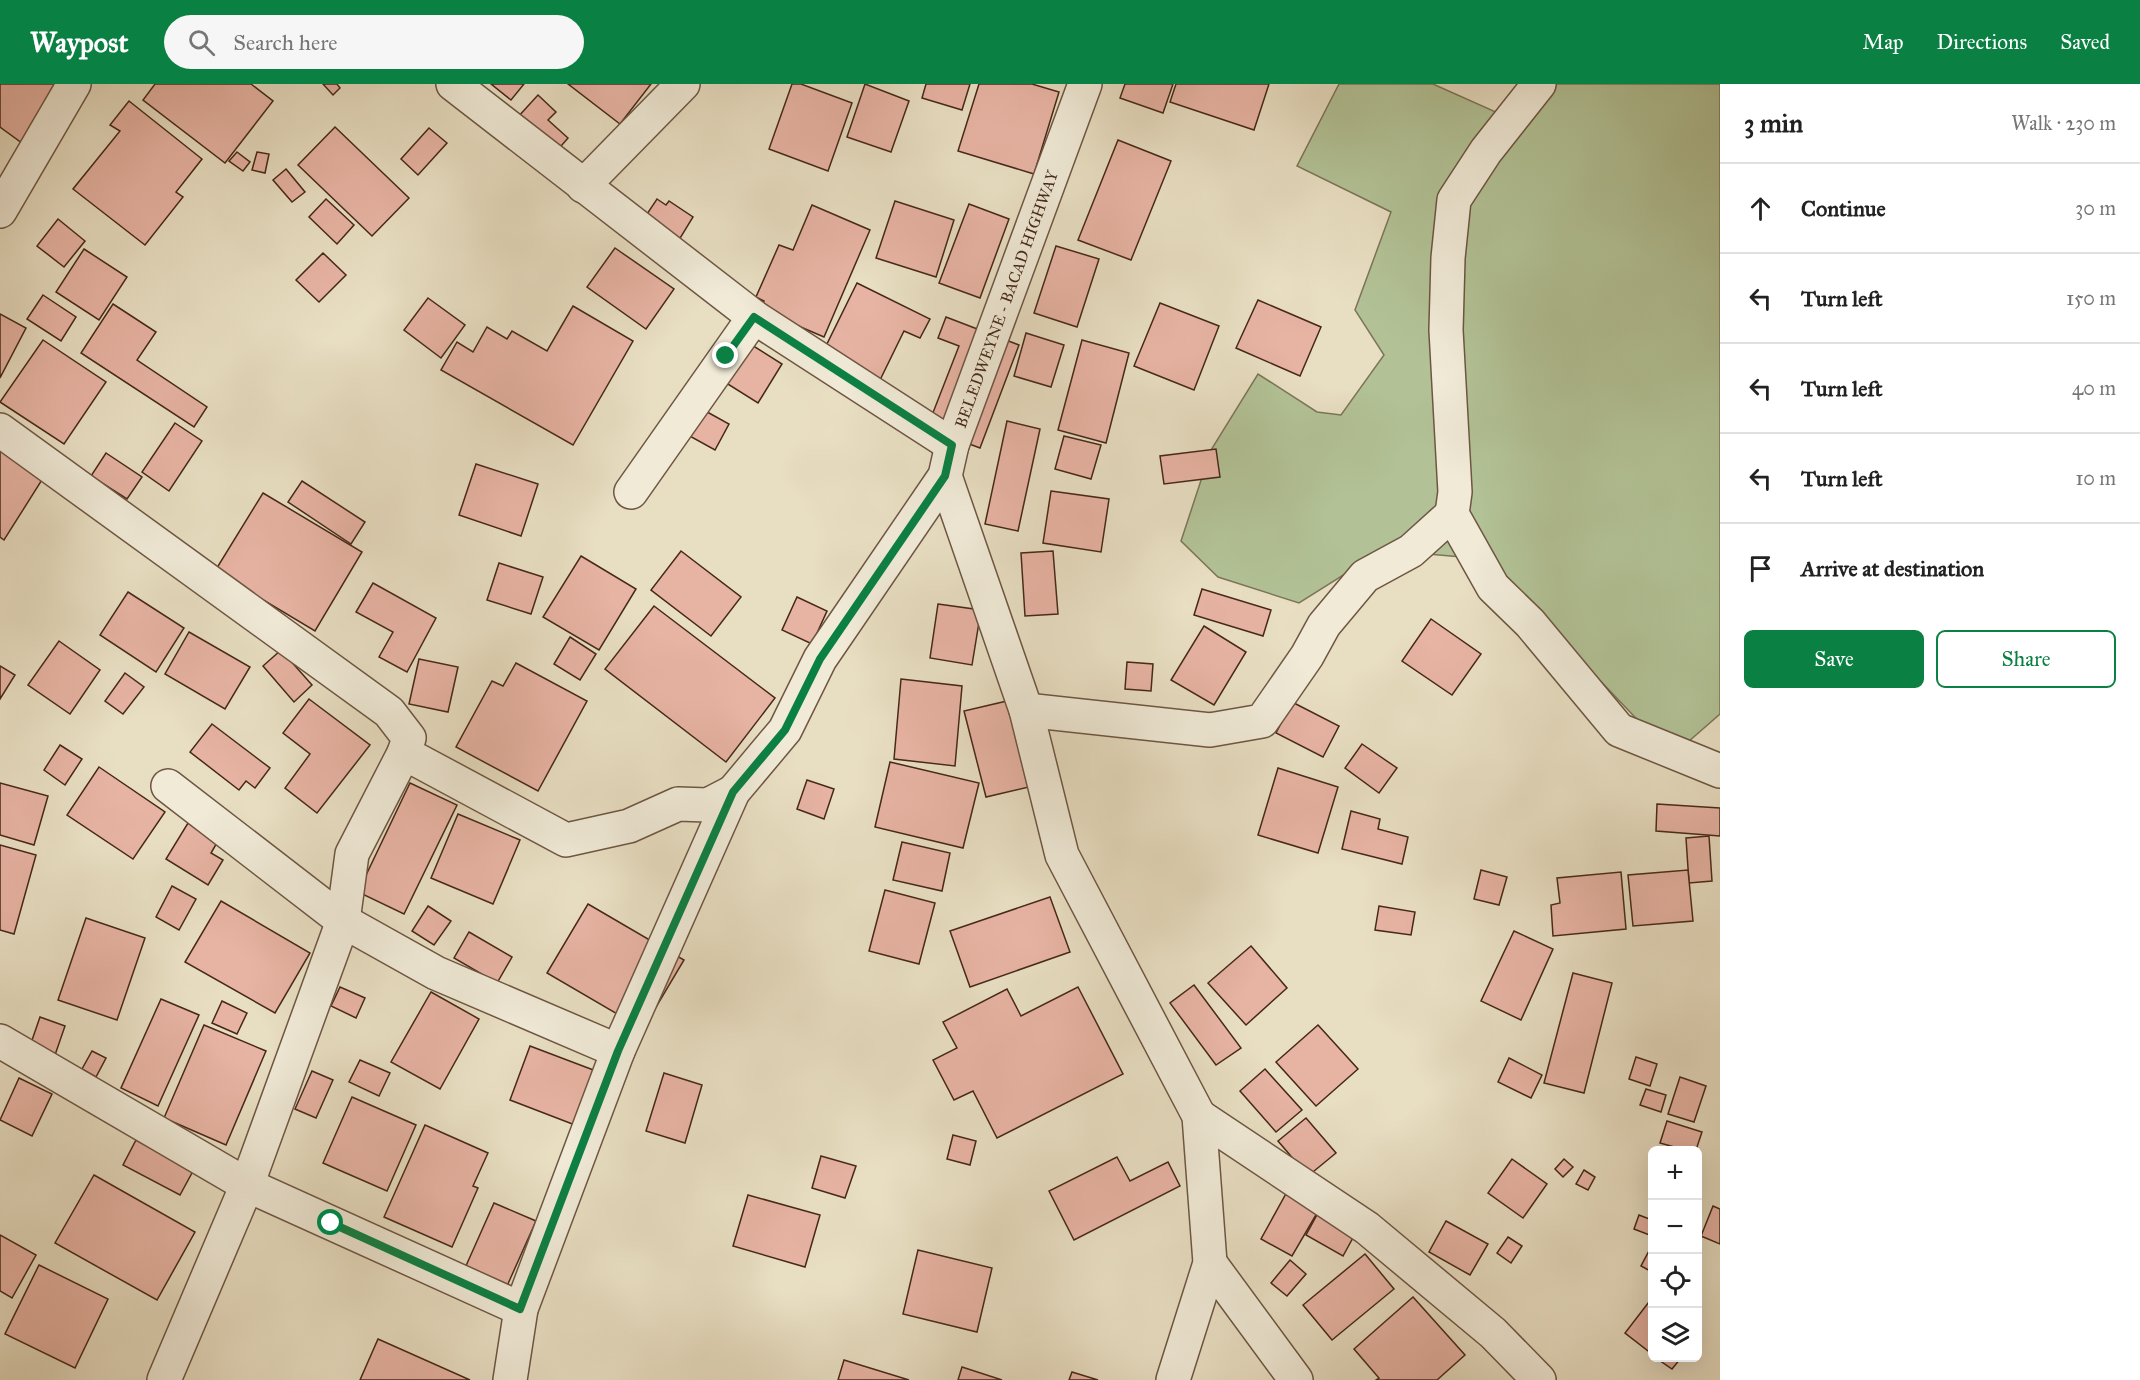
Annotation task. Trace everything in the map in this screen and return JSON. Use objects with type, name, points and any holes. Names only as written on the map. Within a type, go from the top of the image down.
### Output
[{"type":"street","points":[[0,211],[74,84]]},
{"type":"street","points":[[453,84],[754,317],[948,461],[1026,710],[1062,855],[1199,1116],[1210,1263],[1173,1380]]},
{"type":"street","points":[[583,186],[683,84]]},
{"type":"street","name":"BELEDWEYNE - BACAD HIGHWAY","points":[[510,1380],[520,1309],[618,1051],[733,792],[785,730],[820,659],[948,461],[1085,84]]},
{"type":"street","points":[[1539,84],[1486,151],[1454,200],[1448,258],[1446,330],[1455,492],[1452,514],[1493,587],[1530,623],[1620,730],[1720,771]]},
{"type":"street","points":[[631,492],[754,317]]},
{"type":"street","points":[[0,430],[389,712],[409,738],[404,753],[352,854],[343,921],[247,1185],[164,1380]]},
{"type":"street","points":[[1026,710],[1210,730],[1262,721],[1307,656],[1324,625],[1365,576],[1411,551],[1452,514]]},
{"type":"street","points":[[404,753],[566,840],[629,826],[678,804],[708,805],[733,792]]},
{"type":"street","points":[[168,786],[343,921],[436,973],[618,1051]]},
{"type":"street","points":[[0,1041],[247,1185],[520,1309]]},
{"type":"street","points":[[1199,1116],[1367,1228],[1493,1333],[1539,1380]]},
{"type":"street","points":[[1210,1263],[1296,1380]]},
{"type":"green space","points":[[1339,84],[1433,84],[1527,126],[1543,84],[1720,84],[1720,714],[1672,756],[1484,559],[1383,550],[1299,603],[1218,577],[1181,541],[1211,450],[1258,374],[1317,412],[1341,415],[1384,355],[1355,310],[1391,212],[1297,166]]},
{"type":"building","points":[[0,84],[72,84],[26,146],[0,127]]},
{"type":"building","points":[[155,84],[251,84],[273,101],[225,163],[143,100]]},
{"type":"building","points":[[323,84],[337,84],[340,88],[333,95]]},
{"type":"building","points":[[491,84],[524,84],[511,100]]},
{"type":"building","points":[[568,84],[651,84],[620,124]]},
{"type":"building","points":[[792,84],[801,84],[852,103],[828,171],[769,149]]},
{"type":"building","points":[[865,84],[909,101],[891,152],[847,137]]},
{"type":"building","points":[[926,84],[970,84],[962,110],[922,98]]},
{"type":"building","points":[[979,84],[1032,84],[1059,92],[1034,174],[958,151]]},
{"type":"building","points":[[1125,84],[1173,84],[1163,113],[1120,98]]},
{"type":"building","points":[[1176,84],[1269,84],[1254,130],[1170,102]]},
{"type":"building","points":[[538,95],[556,112],[548,120],[568,138],[555,153],[517,118]]},
{"type":"building","points":[[129,101],[202,159],[176,192],[183,197],[145,245],[73,189],[120,131],[110,125]]},
{"type":"building","points":[[335,127],[409,198],[372,236],[298,165]]},
{"type":"building","points":[[429,128],[447,143],[418,175],[401,159]]},
{"type":"building","points":[[1118,140],[1171,161],[1131,260],[1078,240]]},
{"type":"building","points":[[237,152],[250,162],[243,171],[229,161]]},
{"type":"building","points":[[257,152],[269,154],[265,173],[252,170]]},
{"type":"building","points":[[286,169],[305,192],[292,202],[273,180]]},
{"type":"building","points":[[326,199],[354,225],[337,244],[309,217]]},
{"type":"building","points":[[657,199],[666,205],[669,201],[693,217],[679,240],[645,217]]},
{"type":"building","points":[[895,201],[954,220],[936,277],[876,258]]},
{"type":"building","points":[[969,204],[1009,219],[980,298],[939,283]]},
{"type":"building","points":[[812,205],[870,230],[824,337],[761,310],[764,301],[756,297],[779,245],[793,250]]},
{"type":"building","points":[[58,219],[85,241],[64,267],[37,246]]},
{"type":"building","points":[[1056,246],[1099,259],[1077,327],[1034,313]]},
{"type":"building","points":[[615,248],[674,289],[646,329],[587,287]]},
{"type":"building","points":[[84,249],[127,277],[99,320],[56,292]]},
{"type":"building","points":[[323,253],[346,275],[319,302],[296,280]]},
{"type":"building","points":[[857,283],[930,319],[920,338],[904,331],[880,380],[823,352]]},
{"type":"building","points":[[43,295],[76,317],[61,341],[27,319]]},
{"type":"building","points":[[428,298],[465,325],[441,358],[404,330]]},
{"type":"building","points":[[1258,300],[1321,327],[1300,376],[1236,348]]},
{"type":"building","points":[[1160,303],[1219,326],[1194,390],[1134,366]]},
{"type":"building","points":[[113,304],[156,332],[137,360],[207,407],[194,427],[81,353]]},
{"type":"building","points":[[573,306],[633,341],[573,445],[441,370],[457,342],[473,352],[487,327],[507,339],[512,331],[547,351]]},
{"type":"building","points":[[0,314],[26,328],[0,378]]},
{"type":"building","points":[[946,317],[1019,345],[980,448],[927,428],[959,346],[938,338]]},
{"type":"building","points":[[1026,333],[1064,345],[1051,387],[1014,376]]},
{"type":"building","points":[[739,337],[782,364],[758,403],[715,376]]},
{"type":"building","points":[[43,340],[106,382],[64,444],[0,402]]},
{"type":"building","points":[[1082,340],[1129,353],[1106,443],[1058,430]]},
{"type":"building","points":[[700,408],[729,424],[715,450],[686,434]]},
{"type":"building","points":[[1007,421],[1040,429],[1018,531],[985,524]]},
{"type":"building","points":[[175,423],[202,441],[169,491],[142,472]]},
{"type":"building","points":[[1064,436],[1101,445],[1091,479],[1055,469]]},
{"type":"building","points":[[0,447],[45,475],[4,540],[0,537]]},
{"type":"building","points":[[1216,449],[1220,477],[1164,484],[1160,456]]},
{"type":"building","points":[[106,453],[142,477],[127,499],[91,476]]},
{"type":"building","points":[[476,464],[538,484],[521,536],[459,515]]},
{"type":"building","points":[[302,481],[365,522],[351,544],[288,502]]},
{"type":"building","points":[[1051,491],[1109,499],[1101,552],[1043,543]]},
{"type":"building","points":[[263,493],[362,552],[315,631],[215,571]]},
{"type":"building","points":[[681,551],[741,597],[711,636],[651,590]]},
{"type":"building","points":[[1053,551],[1058,614],[1025,616],[1021,553]]},
{"type":"building","points":[[581,556],[636,589],[599,650],[543,617]]},
{"type":"building","points":[[499,563],[543,577],[531,614],[487,600]]},
{"type":"building","points":[[373,583],[436,618],[407,672],[379,657],[393,632],[356,612]]},
{"type":"building","points":[[1202,589],[1271,610],[1263,636],[1194,615]]},
{"type":"building","points":[[128,592],[184,628],[156,672],[100,635]]},
{"type":"building","points":[[797,597],[827,611],[812,644],[782,630]]},
{"type":"building","points":[[938,604],[981,610],[972,665],[930,658]]},
{"type":"building","points":[[654,606],[775,698],[726,762],[605,669]]},
{"type":"building","points":[[1431,619],[1481,654],[1452,695],[1402,661]]},
{"type":"building","points":[[1204,626],[1246,652],[1214,705],[1171,680]]},
{"type":"building","points":[[189,632],[250,667],[225,709],[165,674]]},
{"type":"building","points":[[570,637],[596,654],[580,680],[554,664]]},
{"type":"building","points":[[59,641],[100,670],[70,714],[28,685]]},
{"type":"building","points":[[281,650],[312,685],[294,702],[263,666]]},
{"type":"building","points":[[419,659],[458,667],[448,712],[409,704]]},
{"type":"building","points":[[1127,662],[1153,664],[1151,691],[1125,689]]},
{"type":"building","points":[[516,663],[587,701],[538,791],[456,747],[492,681],[503,686]]},
{"type":"building","points":[[0,666],[15,675],[0,699]]},
{"type":"building","points":[[125,673],[144,687],[123,714],[105,701]]},
{"type":"building","points":[[901,679],[962,686],[955,766],[894,759]]},
{"type":"building","points":[[309,699],[370,745],[317,813],[285,788],[310,754],[283,733]]},
{"type":"building","points":[[1007,701],[1029,787],[986,797],[964,711]]},
{"type":"building","points":[[1292,702],[1339,726],[1323,757],[1276,733]]},
{"type":"building","points":[[212,724],[270,768],[255,788],[246,781],[239,790],[190,752]]},
{"type":"building","points":[[1362,744],[1397,768],[1379,793],[1345,768]]},
{"type":"building","points":[[60,745],[82,759],[65,785],[44,770]]},
{"type":"building","points":[[890,762],[979,783],[963,848],[875,827]]},
{"type":"building","points":[[99,767],[165,812],[133,859],[67,815]]},
{"type":"building","points":[[1278,768],[1338,787],[1318,853],[1258,835]]},
{"type":"building","points":[[807,780],[834,789],[824,819],[797,809]]},
{"type":"building","points":[[0,783],[48,796],[34,845],[0,835]]},
{"type":"building","points":[[410,783],[457,805],[404,914],[358,892]]},
{"type":"building","points":[[1657,804],[1720,808],[1720,836],[1656,831]]},
{"type":"building","points":[[1351,811],[1380,819],[1378,829],[1408,837],[1402,864],[1342,849]]},
{"type":"building","points":[[458,814],[520,840],[493,904],[431,878]]},
{"type":"building","points":[[188,823],[218,841],[211,853],[223,860],[208,885],[166,859]]},
{"type":"building","points":[[1709,836],[1712,881],[1689,883],[1686,838]]},
{"type":"building","points":[[902,842],[950,853],[942,891],[893,880]]},
{"type":"building","points":[[0,845],[36,855],[14,934],[0,930]]},
{"type":"building","points":[[1481,870],[1507,877],[1499,905],[1474,899]]},
{"type":"building","points":[[1688,870],[1693,921],[1633,926],[1628,875]]},
{"type":"building","points":[[1621,872],[1626,929],[1553,936],[1551,905],[1560,903],[1557,878]]},
{"type":"building","points":[[172,886],[196,899],[179,930],[156,917]]},
{"type":"building","points":[[885,890],[935,903],[919,964],[869,951]]},
{"type":"building","points":[[1050,897],[1070,952],[970,987],[950,931]]},
{"type":"building","points":[[221,901],[310,953],[275,1013],[185,962]]},
{"type":"building","points":[[588,904],[684,960],[643,1029],[547,973]]},
{"type":"building","points":[[428,906],[451,921],[434,945],[412,931]]},
{"type":"building","points":[[1379,906],[1415,912],[1411,935],[1375,930]]},
{"type":"building","points":[[86,918],[145,938],[117,1020],[58,1000]]},
{"type":"building","points":[[1514,931],[1553,949],[1521,1020],[1481,1001]]},
{"type":"building","points":[[469,932],[512,957],[497,983],[454,958]]},
{"type":"building","points":[[1251,946],[1287,988],[1246,1025],[1208,983]]},
{"type":"building","points":[[1573,973],[1612,983],[1584,1093],[1544,1083]]},
{"type":"building","points":[[1194,985],[1241,1048],[1216,1065],[1170,1003]]},
{"type":"building","points":[[340,987],[365,998],[356,1018],[331,1006]]},
{"type":"building","points":[[1078,987],[1123,1074],[997,1138],[973,1091],[954,1100],[933,1060],[957,1048],[943,1022],[1007,989],[1021,1016]]},
{"type":"building","points":[[431,992],[479,1019],[440,1089],[391,1062]]},
{"type":"building","points":[[161,999],[199,1015],[158,1106],[121,1088]]},
{"type":"building","points":[[222,1001],[247,1013],[237,1034],[212,1023]]},
{"type":"building","points":[[40,1017],[65,1026],[55,1055],[30,1046]]},
{"type":"building","points":[[204,1025],[266,1051],[226,1145],[164,1118]]},
{"type":"building","points":[[1318,1025],[1358,1069],[1316,1106],[1276,1062]]},
{"type":"building","points":[[530,1046],[596,1071],[575,1125],[510,1100]]},
{"type":"building","points":[[92,1051],[106,1058],[96,1077],[82,1069]]},
{"type":"building","points":[[1636,1057],[1657,1064],[1650,1086],[1629,1079]]},
{"type":"building","points":[[1509,1058],[1542,1075],[1531,1098],[1498,1082]]},
{"type":"building","points":[[360,1060],[390,1073],[379,1096],[349,1082]]},
{"type":"building","points":[[1265,1069],[1302,1110],[1276,1132],[1240,1091]]},
{"type":"building","points":[[312,1071],[333,1080],[316,1118],[295,1109]]},
{"type":"building","points":[[664,1073],[702,1085],[685,1143],[646,1131]]},
{"type":"building","points":[[1680,1077],[1706,1086],[1694,1122],[1668,1114]]},
{"type":"building","points":[[19,1078],[52,1094],[32,1136],[0,1120]]},
{"type":"building","points":[[1646,1089],[1666,1095],[1661,1112],[1640,1105]]},
{"type":"building","points":[[352,1097],[416,1125],[387,1191],[323,1163]]},
{"type":"building","points":[[1306,1118],[1336,1153],[1308,1176],[1278,1141]]},
{"type":"building","points":[[1667,1121],[1702,1132],[1697,1146],[1671,1146],[1660,1143]]},
{"type":"building","points":[[425,1125],[488,1153],[473,1186],[478,1188],[452,1247],[384,1217]]},
{"type":"building","points":[[953,1135],[976,1141],[970,1165],[947,1159]]},
{"type":"building","points":[[136,1140],[193,1171],[180,1195],[123,1165]]},
{"type":"building","points":[[821,1156],[856,1166],[845,1198],[812,1188]]},
{"type":"building","points":[[1117,1157],[1130,1181],[1168,1162],[1180,1186],[1074,1240],[1049,1191]]},
{"type":"building","points":[[1512,1159],[1547,1184],[1523,1218],[1488,1193]]},
{"type":"building","points":[[1564,1159],[1573,1167],[1563,1177],[1555,1169]]},
{"type":"building","points":[[1584,1170],[1595,1177],[1588,1190],[1576,1184]]},
{"type":"building","points":[[94,1175],[195,1232],[157,1300],[55,1243]]},
{"type":"building","points":[[1288,1190],[1320,1208],[1292,1256],[1261,1239]]},
{"type":"building","points":[[748,1195],[820,1215],[805,1267],[733,1246]]},
{"type":"building","points":[[494,1203],[536,1221],[507,1286],[465,1268]]},
{"type":"building","points":[[1713,1206],[1720,1209],[1720,1244],[1702,1236]]},
{"type":"building","points":[[1318,1213],[1355,1234],[1343,1256],[1306,1235]]},
{"type":"building","points":[[1639,1215],[1648,1218],[1648,1234],[1634,1229]]},
{"type":"building","points":[[1446,1221],[1488,1244],[1470,1275],[1429,1252]]},
{"type":"building","points":[[0,1235],[36,1255],[12,1298],[0,1291]]},
{"type":"building","points":[[1508,1237],[1522,1246],[1511,1263],[1497,1253]]},
{"type":"building","points":[[918,1250],[992,1268],[977,1332],[903,1314]]},
{"type":"building","points":[[1648,1253],[1648,1270],[1641,1266]]},
{"type":"building","points":[[1365,1254],[1394,1289],[1332,1340],[1303,1305]]},
{"type":"building","points":[[1290,1260],[1306,1274],[1287,1296],[1271,1283]]},
{"type":"building","points":[[39,1265],[108,1299],[75,1368],[5,1334]]},
{"type":"building","points":[[1413,1297],[1465,1355],[1437,1380],[1376,1380],[1379,1378],[1354,1349]]},
{"type":"building","points":[[1648,1303],[1648,1351],[1625,1333]]},
{"type":"building","points":[[378,1339],[470,1380],[360,1380]]},
{"type":"building","points":[[844,1360],[909,1380],[838,1380]]},
{"type":"building","points":[[1662,1362],[1678,1362],[1672,1369]]},
{"type":"building","points":[[962,1367],[1002,1380],[958,1380]]},
{"type":"building","points":[[1072,1372],[1098,1380],[1069,1380]]},
{"type":"route","points":[[331,1223],[520,1309],[618,1051],[733,792],[785,730],[820,659],[945,476],[952,445],[754,317],[726,356]]}]
